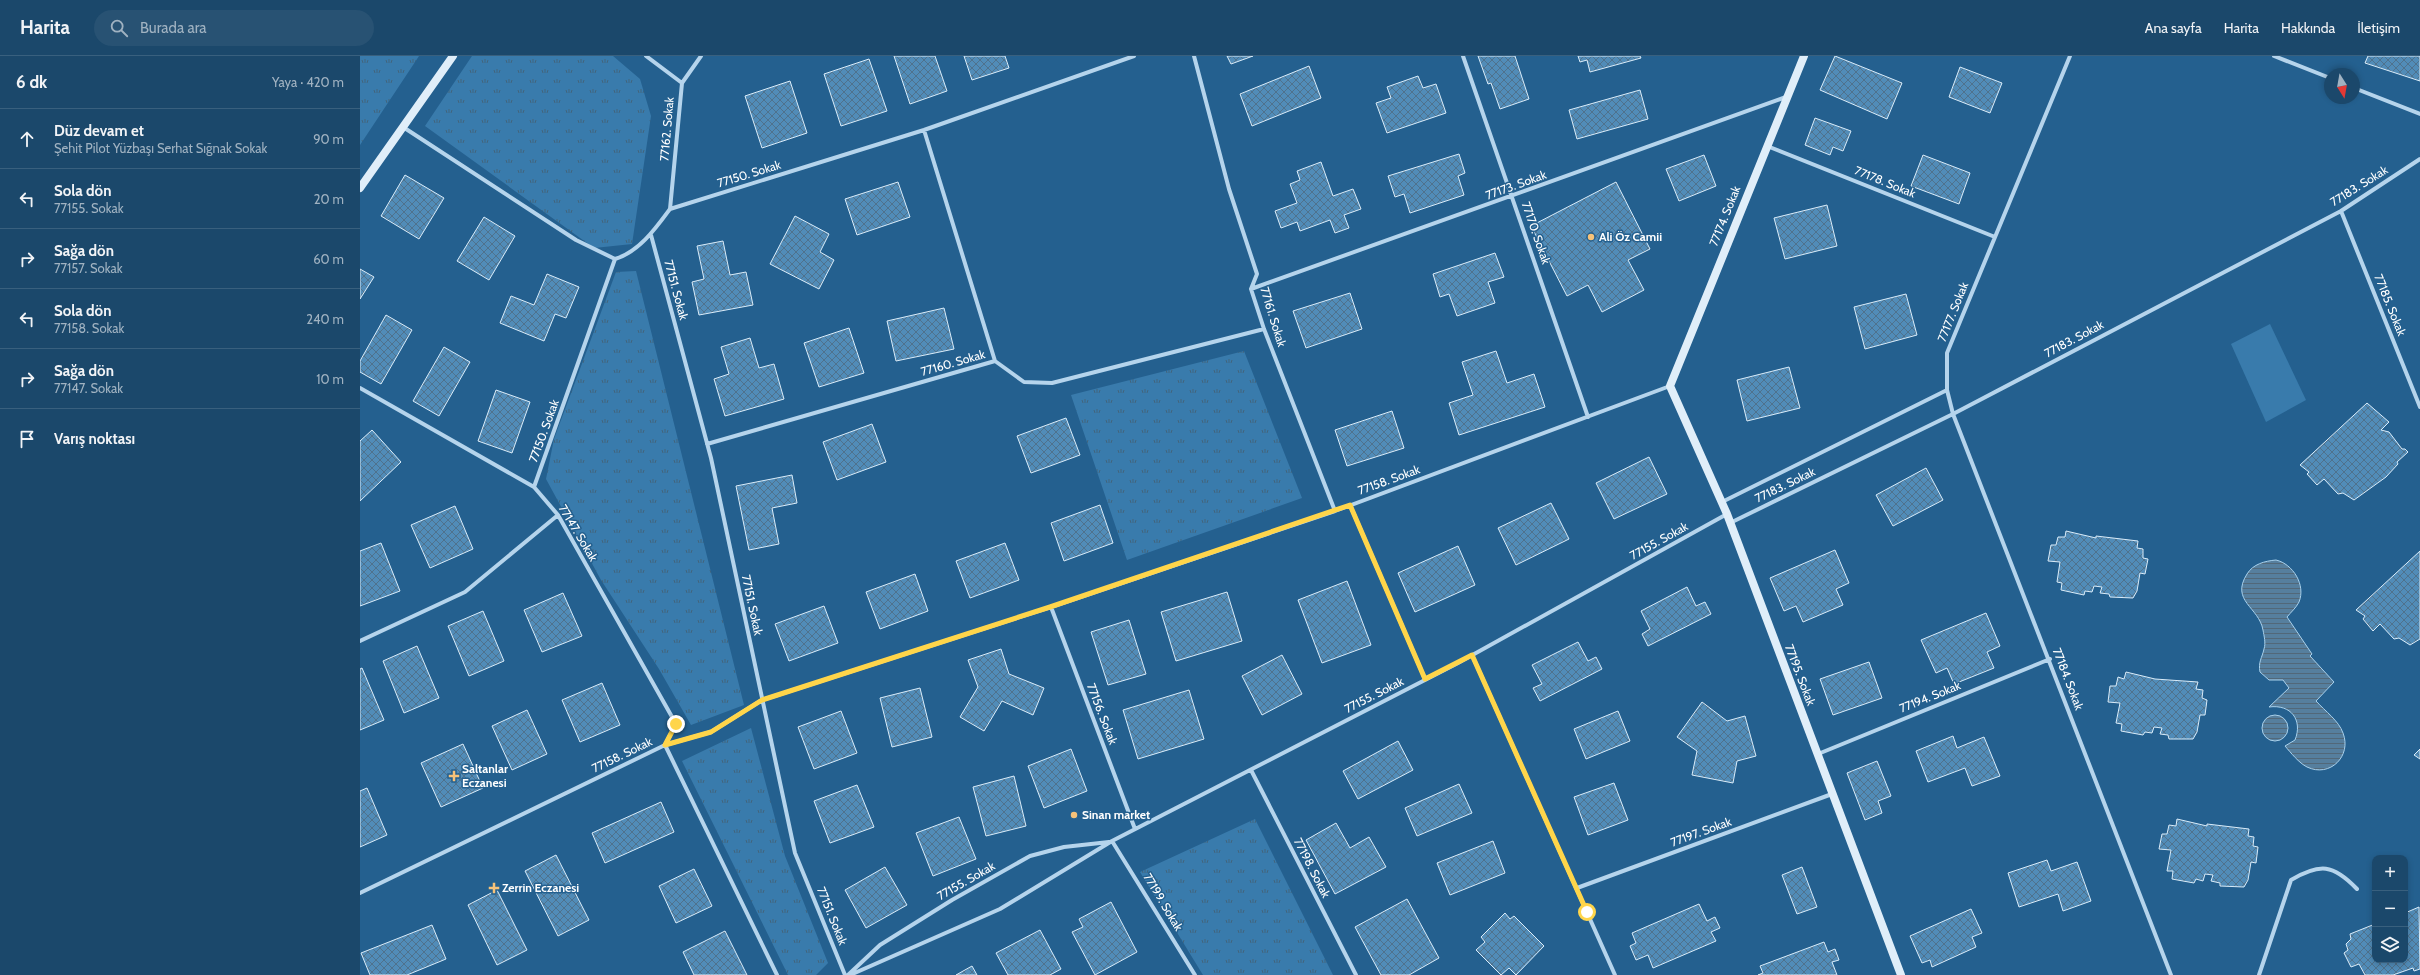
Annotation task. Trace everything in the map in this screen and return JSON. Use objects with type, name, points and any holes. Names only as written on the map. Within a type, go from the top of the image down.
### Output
[{"type":"main road","points":[[360,188],[453,56]]},
{"type":"main road","name":"77174. Sokak","points":[[1670,386],[1786,97],[1804,56]]},
{"type":"main road","name":"77195. Sokak","points":[[1670,386],[1727,514],[1901,975]]},
{"type":"street","points":[[646,56],[682,83]]},
{"type":"street","name":"77162. Sokak","points":[[670,209],[682,83],[701,56]]},
{"type":"street","name":"77150. Sokak","points":[[670,209],[924,130],[1134,56]]},
{"type":"street","name":"77161. Sokak","points":[[1194,56],[1229,189],[1257,274],[1251,289],[1264,329],[1335,511]]},
{"type":"street","name":"77170. Sokak","points":[[1463,56],[1588,417]]},
{"type":"street","name":"77177. Sokak","points":[[1947,390],[1947,353],[2070,56]]},
{"type":"street","points":[[2274,56],[2324,76]]},
{"type":"street","points":[[2360,90],[2420,114]]},
{"type":"street","name":"77173. Sokak","points":[[1251,289],[1513,197],[1786,97]]},
{"type":"street","points":[[402,127],[576,240],[615,259],[623,257],[651,235],[670,209]]},
{"type":"street","name":"77160. Sokak","points":[[707,444],[995,361],[924,130]]},
{"type":"street","name":"77178. Sokak","points":[[1767,146],[1995,237]]},
{"type":"street","name":"77183. Sokak","points":[[1730,523],[1953,414],[2341,211],[2420,159]]},
{"type":"street","name":"77185. Sokak","points":[[2341,211],[2420,407]]},
{"type":"street","name":"77151. Sokak","points":[[651,235],[707,444],[795,853],[845,975]]},
{"type":"street","name":"77150. Sokak","points":[[534,487],[615,259]]},
{"type":"street","points":[[995,361],[1024,382],[1052,383],[1264,329]]},
{"type":"street","name":"77158. Sokak","points":[[360,893],[665,745],[711,732],[762,700],[1050,607],[1335,511],[1670,386]]},
{"type":"street","name":"77147. Sokak","points":[[360,388],[534,487],[558,515],[676,724],[665,745]]},
{"type":"street","points":[[1722,502],[1947,390]]},
{"type":"street","name":"77184. Sokak","points":[[1947,390],[1953,414],[2050,659],[2171,975]]},
{"type":"street","points":[[1350,505],[1425,679]]},
{"type":"street","name":"77155. Sokak","points":[[849,975],[1000,909],[1112,841],[1472,655],[1727,514]]},
{"type":"street","points":[[360,641],[465,592],[558,515]]},
{"type":"street","name":"77156. Sokak","points":[[1050,607],[1135,829]]},
{"type":"street","points":[[1472,655],[1615,975]]},
{"type":"street","name":"77194. Sokak","points":[[1817,754],[2050,659]]},
{"type":"street","points":[[665,745],[777,975]]},
{"type":"street","name":"77198. Sokak","points":[[1251,770],[1356,975]]},
{"type":"street","name":"77197. Sokak","points":[[1577,888],[1832,794]]},
{"type":"street","name":"77155. Sokak","points":[[849,975],[880,945],[952,900],[1030,856],[1064,847],[1112,841]]},
{"type":"street","name":"77199. Sokak","points":[[1112,841],[1195,975]]},
{"type":"street","points":[[2259,975],[2291,880],[2306,871],[2324,867],[2347,878],[2357,889]]},
{"type":"green space","points":[[360,56],[419,56],[360,145]]},
{"type":"green space","points":[[472,56],[613,56],[640,79],[651,116],[632,244],[594,248],[425,126]]},
{"type":"green space","points":[[636,271],[744,705],[691,725],[659,669],[601,580],[546,479],[554,439],[616,272]]},
{"type":"green space","points":[[2270,324],[2306,400],[2266,422],[2231,344]]},
{"type":"green space","points":[[1244,351],[1302,498],[1127,560],[1071,395]]},
{"type":"green space","points":[[751,728],[785,856],[828,963],[816,975],[788,975],[682,761]]},
{"type":"green space","points":[[1255,819],[1333,975],[1203,975],[1140,872]]},
{"type":"shaded area","points":[[2276,560],[2282,562],[2293,571],[2301,589],[2299,602],[2287,617],[2312,654],[2310,656],[2334,682],[2316,701],[2335,720],[2343,733],[2345,742],[2342,757],[2337,763],[2324,770],[2316,770],[2307,767],[2295,758],[2285,746],[2295,740],[2297,733],[2296,720],[2289,711],[2283,708],[2269,707],[2289,688],[2283,680],[2269,680],[2260,672],[2260,663],[2265,640],[2260,622],[2244,598],[2242,591],[2243,583],[2247,574],[2256,565]]},
{"type":"shaded area","points":[[2275,715],[2284,719],[2288,728],[2284,737],[2275,741],[2266,737],[2262,728],[2266,719]]},
{"type":"building","points":[[894,56],[935,56],[947,91],[910,104]]},
{"type":"building","points":[[964,56],[1005,56],[1009,68],[972,80]]},
{"type":"building","points":[[1227,56],[1253,56],[1231,64]]},
{"type":"building","points":[[1478,56],[1515,56],[1529,99],[1500,109],[1491,83],[1488,84]]},
{"type":"building","points":[[1578,56],[1640,56],[1641,58],[1590,72],[1587,60],[1580,62]]},
{"type":"building","points":[[1835,56],[1902,83],[1887,119],[1820,90]]},
{"type":"building","points":[[2368,56],[2420,56],[2420,81],[2365,63]]},
{"type":"building","points":[[869,59],[887,111],[841,126],[824,74]]},
{"type":"building","points":[[1309,66],[1321,98],[1252,126],[1240,94]]},
{"type":"building","points":[[1960,67],[2002,83],[1990,113],[1949,97]]},
{"type":"building","points":[[1418,76],[1423,88],[1436,84],[1446,113],[1387,133],[1376,103],[1391,98],[1387,87]]},
{"type":"building","points":[[790,81],[807,133],[762,148],[745,96]]},
{"type":"building","points":[[1640,90],[1648,119],[1577,139],[1569,110]]},
{"type":"building","points":[[1815,118],[1851,131],[1843,151],[1833,147],[1830,155],[1805,145]]},
{"type":"building","points":[[1459,154],[1465,173],[1458,176],[1464,195],[1410,213],[1404,194],[1395,197],[1388,176]]},
{"type":"building","points":[[1704,155],[1716,186],[1679,201],[1666,169]]},
{"type":"building","points":[[1923,155],[1970,173],[1959,204],[1911,186]]},
{"type":"building","points":[[1321,162],[1333,196],[1353,189],[1361,209],[1344,215],[1349,228],[1335,233],[1330,220],[1300,231],[1297,222],[1281,228],[1275,211],[1297,203],[1290,184],[1300,180],[1297,171]]},
{"type":"building","points":[[405,175],[444,198],[419,239],[381,216]]},
{"type":"building","points":[[898,182],[910,217],[857,235],[845,199]]},
{"type":"building","name":"Ali Öz Camii","points":[[1616,182],[1650,249],[1628,260],[1644,290],[1602,312],[1588,285],[1567,296],[1531,226]]},
{"type":"building","points":[[1827,205],[1837,246],[1785,259],[1774,218]]},
{"type":"building","points":[[795,216],[829,234],[820,252],[834,260],[819,289],[770,264]]},
{"type":"building","points":[[484,217],[515,236],[489,280],[457,261]]},
{"type":"building","points":[[723,241],[730,275],[746,272],[753,305],[699,315],[692,282],[704,279],[697,246]]},
{"type":"building","points":[[1495,253],[1504,277],[1488,282],[1495,303],[1457,316],[1449,294],[1440,297],[1433,274]]},
{"type":"building","points":[[360,269],[374,277],[360,299]]},
{"type":"building","points":[[547,274],[579,287],[566,318],[555,314],[544,341],[500,323],[511,296],[534,305]]},
{"type":"building","points":[[1350,293],[1362,329],[1306,348],[1293,311]]},
{"type":"building","points":[[1906,294],[1917,335],[1865,349],[1854,307]]},
{"type":"building","points":[[944,308],[954,349],[896,361],[887,321]]},
{"type":"building","points":[[386,315],[412,330],[381,384],[360,372],[360,361]]},
{"type":"building","points":[[849,328],[864,373],[819,387],[804,343]]},
{"type":"building","points":[[750,338],[759,368],[774,364],[784,399],[725,416],[714,379],[729,374],[721,347]]},
{"type":"building","points":[[444,347],[470,362],[439,416],[413,401]]},
{"type":"building","points":[[1496,351],[1507,383],[1534,374],[1545,407],[1459,435],[1449,403],[1473,395],[1462,362]]},
{"type":"building","points":[[1789,367],[1800,408],[1747,421],[1737,380]]},
{"type":"building","points":[[496,390],[530,402],[512,453],[478,441]]},
{"type":"building","points":[[2367,403],[2389,422],[2381,430],[2389,432],[2402,449],[2405,449],[2408,452],[2397,462],[2398,464],[2386,477],[2354,500],[2343,493],[2338,494],[2324,479],[2317,485],[2307,474],[2309,472],[2300,465]]},
{"type":"building","points":[[1392,411],[1404,448],[1347,466],[1335,430]]},
{"type":"building","points":[[1066,418],[1080,455],[1031,473],[1017,436]]},
{"type":"building","points":[[872,424],[886,462],[837,480],[823,442]]},
{"type":"building","points":[[372,430],[401,462],[360,501],[360,441]]},
{"type":"building","points":[[1649,457],[1667,494],[1614,519],[1596,483]]},
{"type":"building","points":[[1926,468],[1943,500],[1893,526],[1876,495]]},
{"type":"building","points":[[792,475],[797,503],[772,508],[779,544],[749,550],[736,486]]},
{"type":"building","points":[[1551,503],[1569,539],[1516,565],[1498,528]]},
{"type":"building","points":[[1100,505],[1113,543],[1064,561],[1051,523]]},
{"type":"building","points":[[455,506],[473,549],[430,568],[411,525]]},
{"type":"building","points":[[2066,531],[2096,538],[2096,536],[2138,541],[2137,548],[2143,549],[2143,558],[2148,559],[2145,574],[2140,573],[2137,591],[2133,598],[2110,597],[2109,594],[2100,593],[2102,587],[2094,586],[2092,592],[2085,591],[2084,595],[2061,590],[2062,583],[2057,582],[2060,562],[2048,561],[2051,545],[2056,545],[2058,537],[2065,537]]},
{"type":"building","points":[[381,543],[400,591],[360,606],[360,551]]},
{"type":"building","points":[[1005,543],[1019,580],[970,598],[956,561]]},
{"type":"building","points":[[1458,546],[1475,585],[1415,612],[1398,573]]},
{"type":"building","points":[[1835,550],[1849,583],[1836,589],[1843,605],[1803,622],[1796,606],[1784,611],[1770,578]]},
{"type":"building","points":[[2420,551],[2420,639],[2410,645],[2399,638],[2394,639],[2380,624],[2373,631],[2363,619],[2365,616],[2356,610]]},
{"type":"building","points":[[915,574],[928,611],[880,629],[866,592]]},
{"type":"building","points":[[1347,581],[1371,645],[1322,663],[1298,600]]},
{"type":"building","points":[[1687,587],[1696,606],[1705,602],[1711,614],[1648,646],[1642,634],[1650,629],[1641,611]]},
{"type":"building","points":[[1227,592],[1242,641],[1176,661],[1161,612]]},
{"type":"building","points":[[563,593],[582,636],[542,652],[524,610]]},
{"type":"building","points":[[824,606],[838,643],[789,661],[775,624]]},
{"type":"building","points":[[483,611],[504,661],[469,676],[448,626]]},
{"type":"building","points":[[1986,613],[2000,646],[1987,652],[1994,668],[1954,684],[1947,668],[1936,673],[1921,640]]},
{"type":"building","points":[[1129,620],[1146,674],[1108,685],[1091,632]]},
{"type":"building","points":[[1578,642],[1588,661],[1596,657],[1602,669],[1540,701],[1533,688],[1542,684],[1532,665]]},
{"type":"building","points":[[417,646],[439,698],[404,713],[383,661]]},
{"type":"building","points":[[1001,649],[1009,674],[1044,688],[1033,715],[1002,701],[984,731],[960,717],[978,687],[968,660]]},
{"type":"building","points":[[1282,655],[1302,694],[1262,715],[1242,676]]},
{"type":"building","points":[[1869,662],[1882,698],[1833,715],[1820,679]]},
{"type":"building","points":[[362,668],[384,720],[360,730],[360,669]]},
{"type":"building","points":[[2126,672],[2155,679],[2198,682],[2196,689],[2203,690],[2202,698],[2207,700],[2205,715],[2200,715],[2197,732],[2193,739],[2169,739],[2168,735],[2160,734],[2162,728],[2154,727],[2152,733],[2145,732],[2143,735],[2121,731],[2122,724],[2116,723],[2120,703],[2108,702],[2110,686],[2116,686],[2118,677],[2124,679]]},
{"type":"building","points":[[602,683],[620,725],[580,742],[562,700]]},
{"type":"building","points":[[920,688],[932,737],[892,747],[880,698]]},
{"type":"building","points":[[1189,690],[1204,739],[1138,759],[1123,710]]},
{"type":"building","points":[[1702,702],[1727,721],[1745,716],[1756,756],[1737,761],[1733,783],[1692,775],[1697,751],[1677,737]]},
{"type":"building","points":[[527,710],[547,754],[512,770],[492,726]]},
{"type":"building","points":[[841,711],[857,753],[814,769],[798,727]]},
{"type":"building","points":[[1618,711],[1630,741],[1586,759],[1574,729]]},
{"type":"building","points":[[1953,736],[1957,748],[1984,737],[2000,776],[1972,786],[1965,768],[1928,782],[1916,751]]},
{"type":"building","points":[[1398,741],[1413,770],[1358,799],[1343,771]]},
{"type":"building","points":[[463,744],[483,788],[441,807],[421,763]]},
{"type":"building","points":[[1071,749],[1087,791],[1044,808],[1028,766]]},
{"type":"building","points":[[2420,749],[2420,759],[2414,755]]},
{"type":"building","points":[[1877,761],[1891,796],[1878,801],[1882,813],[1865,820],[1847,773]]},
{"type":"building","points":[[1014,776],[1026,826],[986,836],[973,787]]},
{"type":"building","points":[[1614,783],[1628,820],[1588,835],[1574,797]]},
{"type":"building","points":[[1459,784],[1472,813],[1417,836],[1405,808]]},
{"type":"building","points":[[857,785],[874,827],[830,843],[814,801]]},
{"type":"building","points":[[367,788],[387,835],[360,847],[360,791]]},
{"type":"building","points":[[661,802],[674,832],[605,863],[592,833]]},
{"type":"building","points":[[959,817],[976,859],[933,876],[916,833]]},
{"type":"building","points":[[2177,819],[2207,826],[2207,824],[2249,829],[2248,836],[2254,837],[2253,846],[2258,847],[2256,863],[2251,862],[2248,880],[2244,887],[2220,886],[2220,883],[2211,881],[2213,875],[2205,874],[2203,881],[2196,879],[2194,883],[2172,879],[2173,871],[2167,871],[2171,850],[2159,849],[2162,834],[2167,834],[2169,825],[2176,826]]},
{"type":"building","points":[[1336,823],[1350,848],[1369,837],[1386,867],[1335,894],[1306,840]]},
{"type":"building","points":[[1493,841],[1505,873],[1450,895],[1437,863]]},
{"type":"building","points":[[556,855],[589,920],[558,936],[525,871]]},
{"type":"building","points":[[2047,860],[2051,871],[2077,862],[2091,901],[2063,911],[2058,894],[2019,907],[2008,873]]},
{"type":"building","points":[[885,867],[907,905],[866,928],[845,890]]},
{"type":"building","points":[[1802,867],[1817,907],[1797,914],[1782,875]]},
{"type":"building","points":[[694,869],[712,906],[676,923],[659,886]]},
{"type":"building","points":[[497,890],[527,950],[497,965],[468,905]]},
{"type":"building","points":[[1407,899],[1439,958],[1409,975],[1381,975],[1355,927]]},
{"type":"building","points":[[1111,902],[1137,952],[1095,975],[1072,932],[1083,927],[1079,919]]},
{"type":"building","points":[[1699,904],[1707,921],[1715,917],[1720,928],[1711,932],[1716,941],[1653,968],[1648,955],[1636,960],[1630,946],[1636,943],[1632,933]]},
{"type":"building","points":[[2419,907],[2420,969],[2414,971],[2413,968],[2393,975],[2365,975],[2359,964],[2351,967],[2344,953],[2348,950],[2346,944],[2351,939],[2350,934],[2372,925],[2372,963],[2408,963],[2408,912]]},
{"type":"building","points":[[1971,909],[1982,933],[1972,937],[1976,947],[1932,967],[1930,960],[1922,963],[1910,936]]},
{"type":"building","points":[[1505,913],[1510,919],[1514,916],[1544,946],[1516,975],[1509,968],[1501,975],[1476,950],[1485,942],[1481,937]]},
{"type":"building","points":[[432,925],[446,959],[407,975],[370,975],[361,953]]},
{"type":"building","points":[[1040,930],[1061,969],[1050,975],[1008,975],[996,953]]},
{"type":"building","points":[[725,931],[747,975],[694,975],[683,952]]},
{"type":"building","points":[[1824,942],[1828,952],[1835,949],[1839,960],[1832,962],[1837,975],[1758,975],[1763,973],[1760,966]]},
{"type":"building","points":[[972,966],[977,975],[956,975]]},
{"type":"place","name":"Ali Öz Camii","points":[[1591,237]]},
{"type":"place","name":"Saltanlar Eczanesi","points":[[454,776]]},
{"type":"place","name":"Sinan market","points":[[1074,815]]},
{"type":"place","name":"Zerrin Eczanesi","points":[[494,888]]},
{"type":"route","points":[[676,724],[665,745],[711,732],[762,700],[1050,607],[1350,505],[1425,679],[1472,655],[1587,912]]}]
